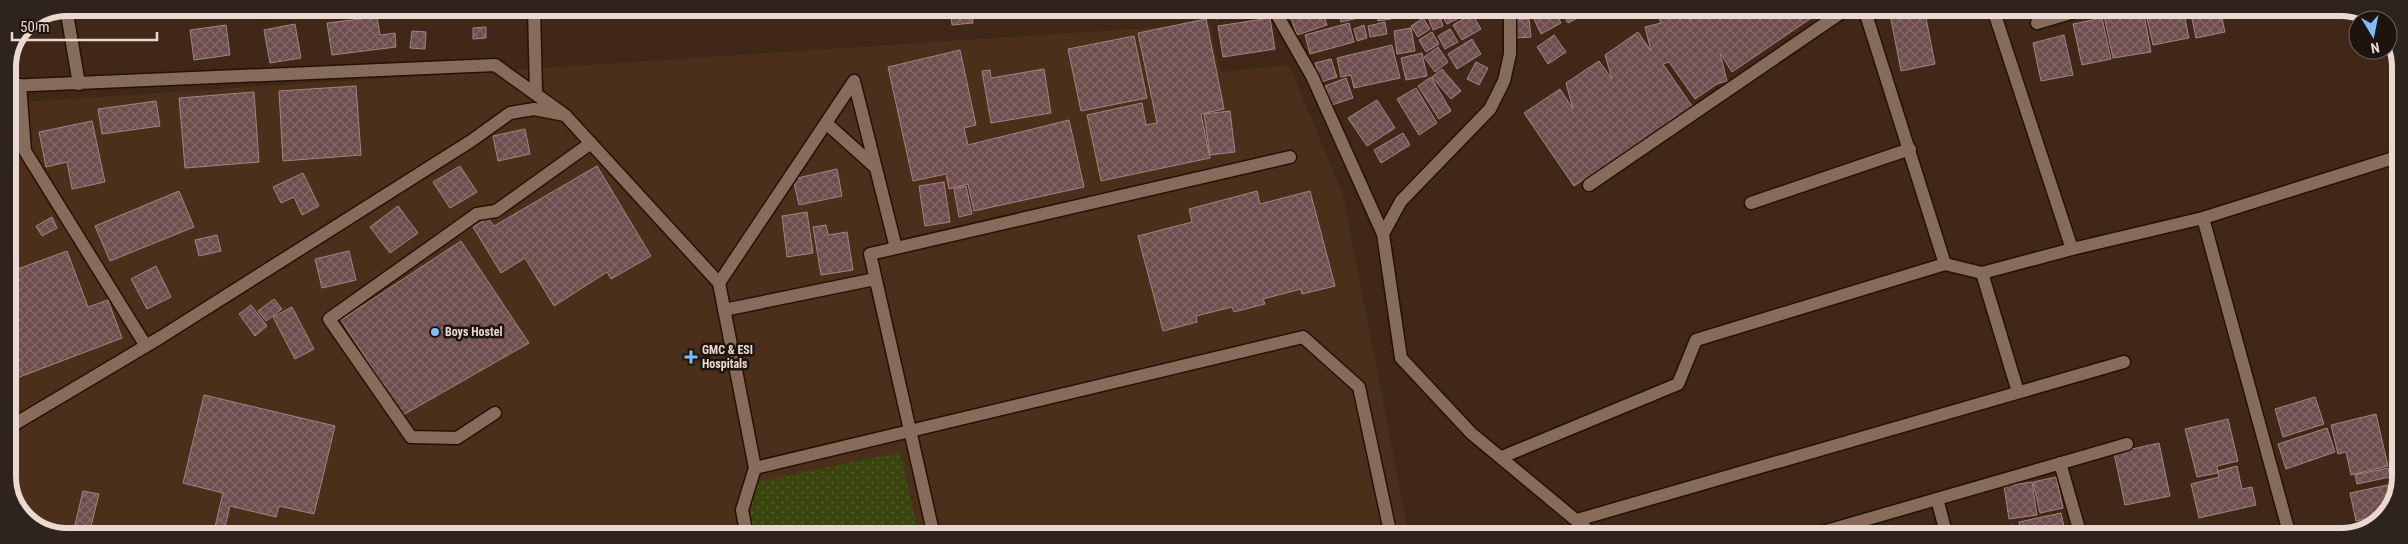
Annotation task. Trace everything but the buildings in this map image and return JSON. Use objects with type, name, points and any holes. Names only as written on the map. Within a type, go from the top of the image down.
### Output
[{"type":"street","points":[[67,16],[79,84]]},
{"type":"street","points":[[534,16],[536,94]]},
{"type":"street","points":[[1278,16],[1312,76],[1384,234],[1401,358],[1471,432],[1586,528]]},
{"type":"street","points":[[1384,234],[1401,201],[1490,109],[1504,81],[1510,54],[1510,16]]},
{"type":"street","points":[[1589,185],[1836,16]]},
{"type":"street","points":[[1867,16],[1945,264]]},
{"type":"street","points":[[1996,16],[2072,248]]},
{"type":"street","points":[[2038,23],[2061,16]]},
{"type":"street","points":[[16,85],[79,84],[495,65],[565,116],[719,283],[755,468],[742,510],[745,528]]},
{"type":"street","points":[[719,283],[854,81],[896,248]]},
{"type":"street","points":[[16,96],[26,151],[146,346]]},
{"type":"street","points":[[16,422],[146,346],[463,146],[510,113],[534,109],[565,116]]},
{"type":"street","points":[[826,123],[875,167]]},
{"type":"street","points":[[495,413],[457,438],[410,437],[329,319],[477,214],[496,211],[591,144]]},
{"type":"street","points":[[1751,203],[1910,149]]},
{"type":"street","points":[[932,528],[870,254],[1290,157]]},
{"type":"street","points":[[1502,457],[1678,384],[1696,340],[1945,264],[1982,273],[2072,248],[2203,218],[2392,159]]},
{"type":"street","points":[[2203,218],[2288,528]]},
{"type":"street","points":[[1982,273],[2018,392]]},
{"type":"street","points":[[724,310],[875,279]]},
{"type":"street","points":[[755,468],[1304,337],[1359,388],[1389,528]]},
{"type":"street","points":[[1577,520],[2124,362]]},
{"type":"street","points":[[1837,528],[2126,444]]},
{"type":"street","points":[[2060,463],[2079,528]]},
{"type":"street","points":[[1937,499],[1945,528]]},
{"type":"shaded area","name":"GMC & ESI Hospitals","points":[[1210,24],[1220,72],[1289,65],[1343,195],[1407,528],[57,527],[42,521],[29,510],[20,496],[16,480],[16,102]]},
{"type":"green space","points":[[900,452],[917,528],[753,528],[743,485]]},
{"type":"place","name":"Boys Hostel","points":[[435,332]]},
{"type":"place","name":"GMC & ESI Hospitals","points":[[691,357]]}]
